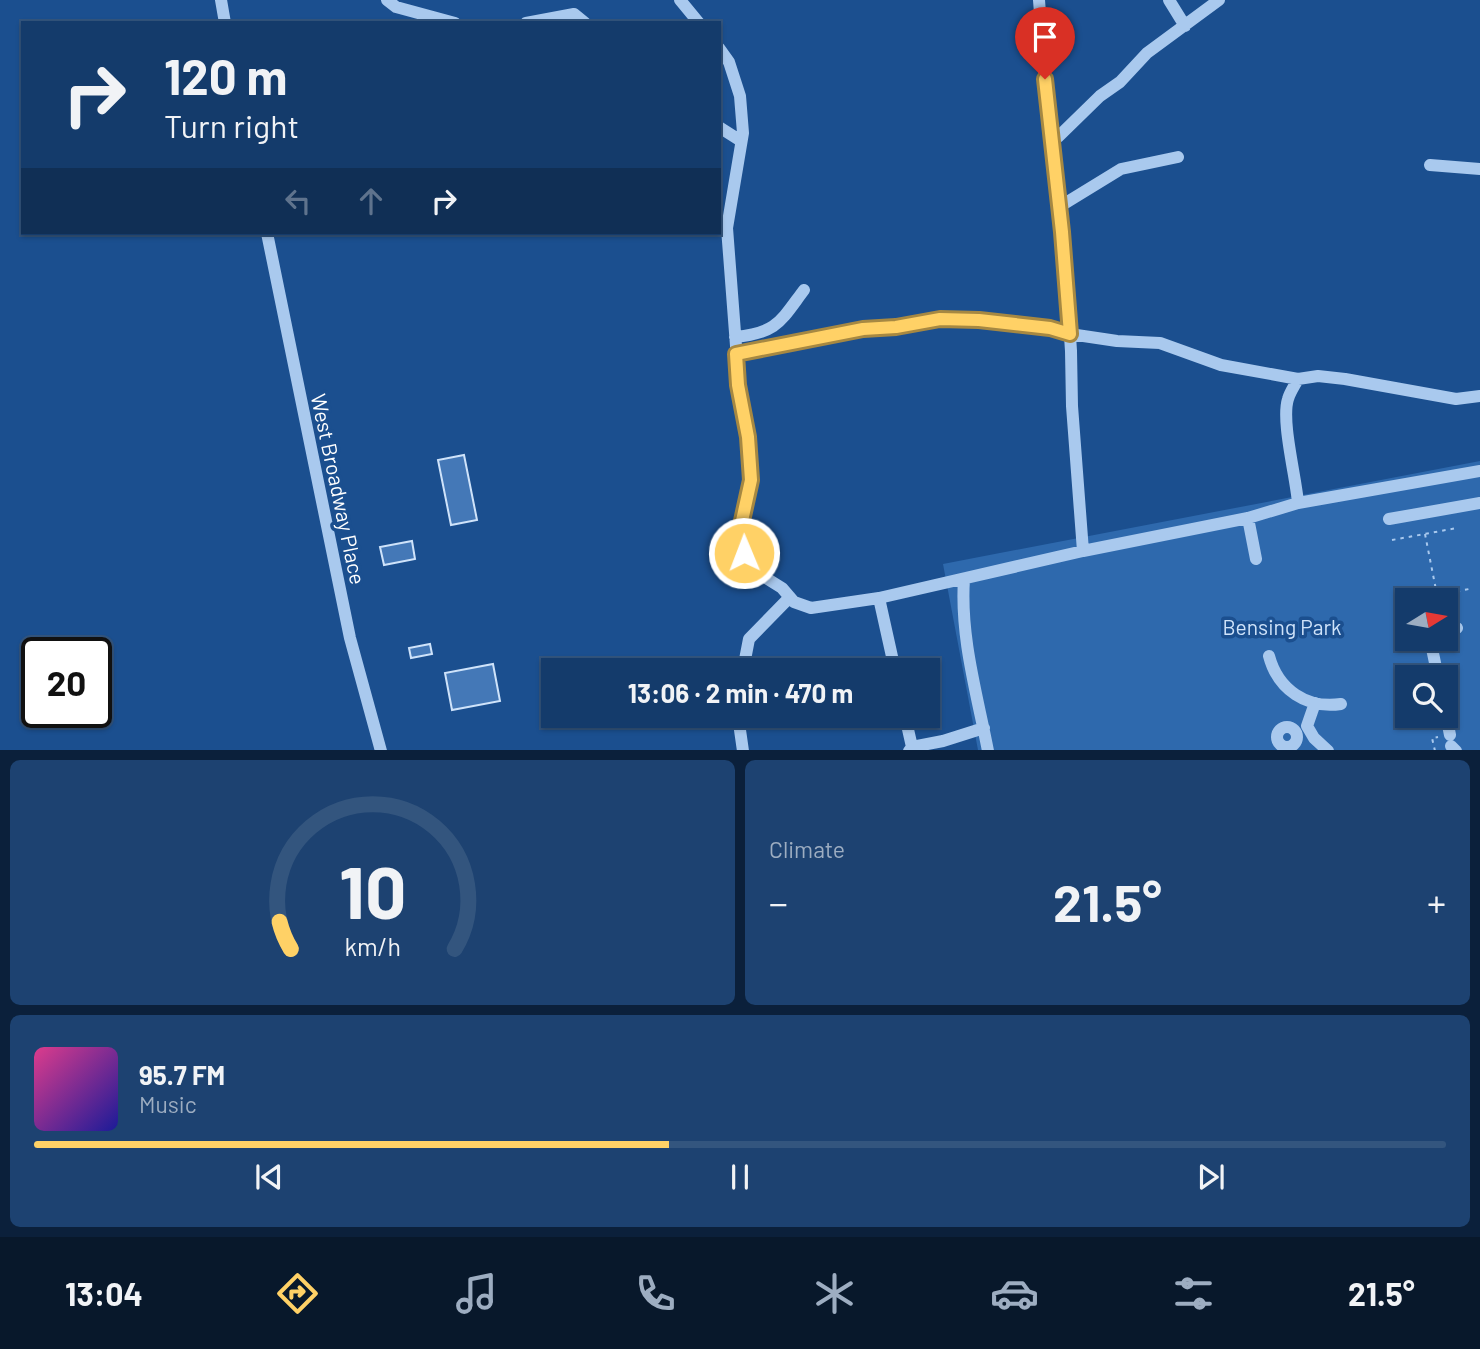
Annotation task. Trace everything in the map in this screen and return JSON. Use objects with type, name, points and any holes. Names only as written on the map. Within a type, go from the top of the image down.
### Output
[{"type":"street","points":[[220,0],[225,21]]},
{"type":"street","points":[[387,0],[396,7],[448,21]]},
{"type":"street","points":[[680,0],[697,21]]},
{"type":"street","points":[[1039,0],[1070,334],[1072,405],[1083,551]]},
{"type":"street","points":[[1169,0],[1185,26]]},
{"type":"street","points":[[1051,138],[1058,137],[1100,96],[1120,82],[1147,53],[1219,0]]},
{"type":"street","points":[[537,21],[574,14],[582,21]]},
{"type":"street","points":[[721,51],[729,62],[740,96],[741,141],[727,228],[738,385],[748,437],[751,480],[738,539],[750,568],[782,588],[794,602],[811,608],[878,598],[1083,551],[1248,518],[1298,503],[1480,471]]},
{"type":"street","points":[[721,128],[741,141]]},
{"type":"street","points":[[1059,206],[1121,169],[1178,157]]},
{"type":"street","points":[[1430,165],[1480,169]]},
{"type":"street","name":"West Broadway Place","points":[[267,235],[350,638],[381,750]]},
{"type":"street","points":[[735,337],[753,335],[778,324],[804,290]]},
{"type":"street","points":[[736,354],[863,329],[896,327],[940,319],[979,320],[1050,328],[1117,341],[1160,343],[1221,365],[1298,379],[1318,376],[1345,379],[1456,399],[1480,396]]},
{"type":"street","points":[[1298,379],[1287,400],[1287,433],[1298,503]]},
{"type":"street","points":[[1389,519],[1480,503]]},
{"type":"street","points":[[1248,518],[1255,559]]},
{"type":"street","points":[[964,579],[964,633],[988,750]]},
{"type":"street","points":[[745,658],[749,639],[790,597]]},
{"type":"street","points":[[878,598],[892,658]]},
{"type":"street","points":[[1269,656],[1276,677],[1301,698],[1315,703],[1341,704]]},
{"type":"street","points":[[1314,744],[1307,726],[1315,703]]},
{"type":"street","points":[[740,728],[743,750]]},
{"type":"street","points":[[907,728],[911,749],[984,728]]},
{"type":"path","points":[[1392,540],[1457,528]]},
{"type":"path","points":[[1425,534],[1435,588]]},
{"type":"path","points":[[1458,591],[1469,589]]},
{"type":"green space","name":"Bensing Park","points":[[1480,461],[1480,750],[978,750],[943,564]]},
{"type":"building","points":[[464,455],[477,520],[451,525],[438,460]]},
{"type":"building","points":[[412,541],[415,559],[384,565],[380,547]]},
{"type":"building","points":[[430,644],[432,654],[411,658],[409,648]]},
{"type":"building","points":[[493,664],[500,701],[452,710],[445,673]]},
{"type":"route","points":[[744,553],[738,539],[751,480],[748,437],[738,385],[736,354],[863,329],[877,330],[940,319],[957,318],[1050,328],[1070,334],[1045,79]]}]
